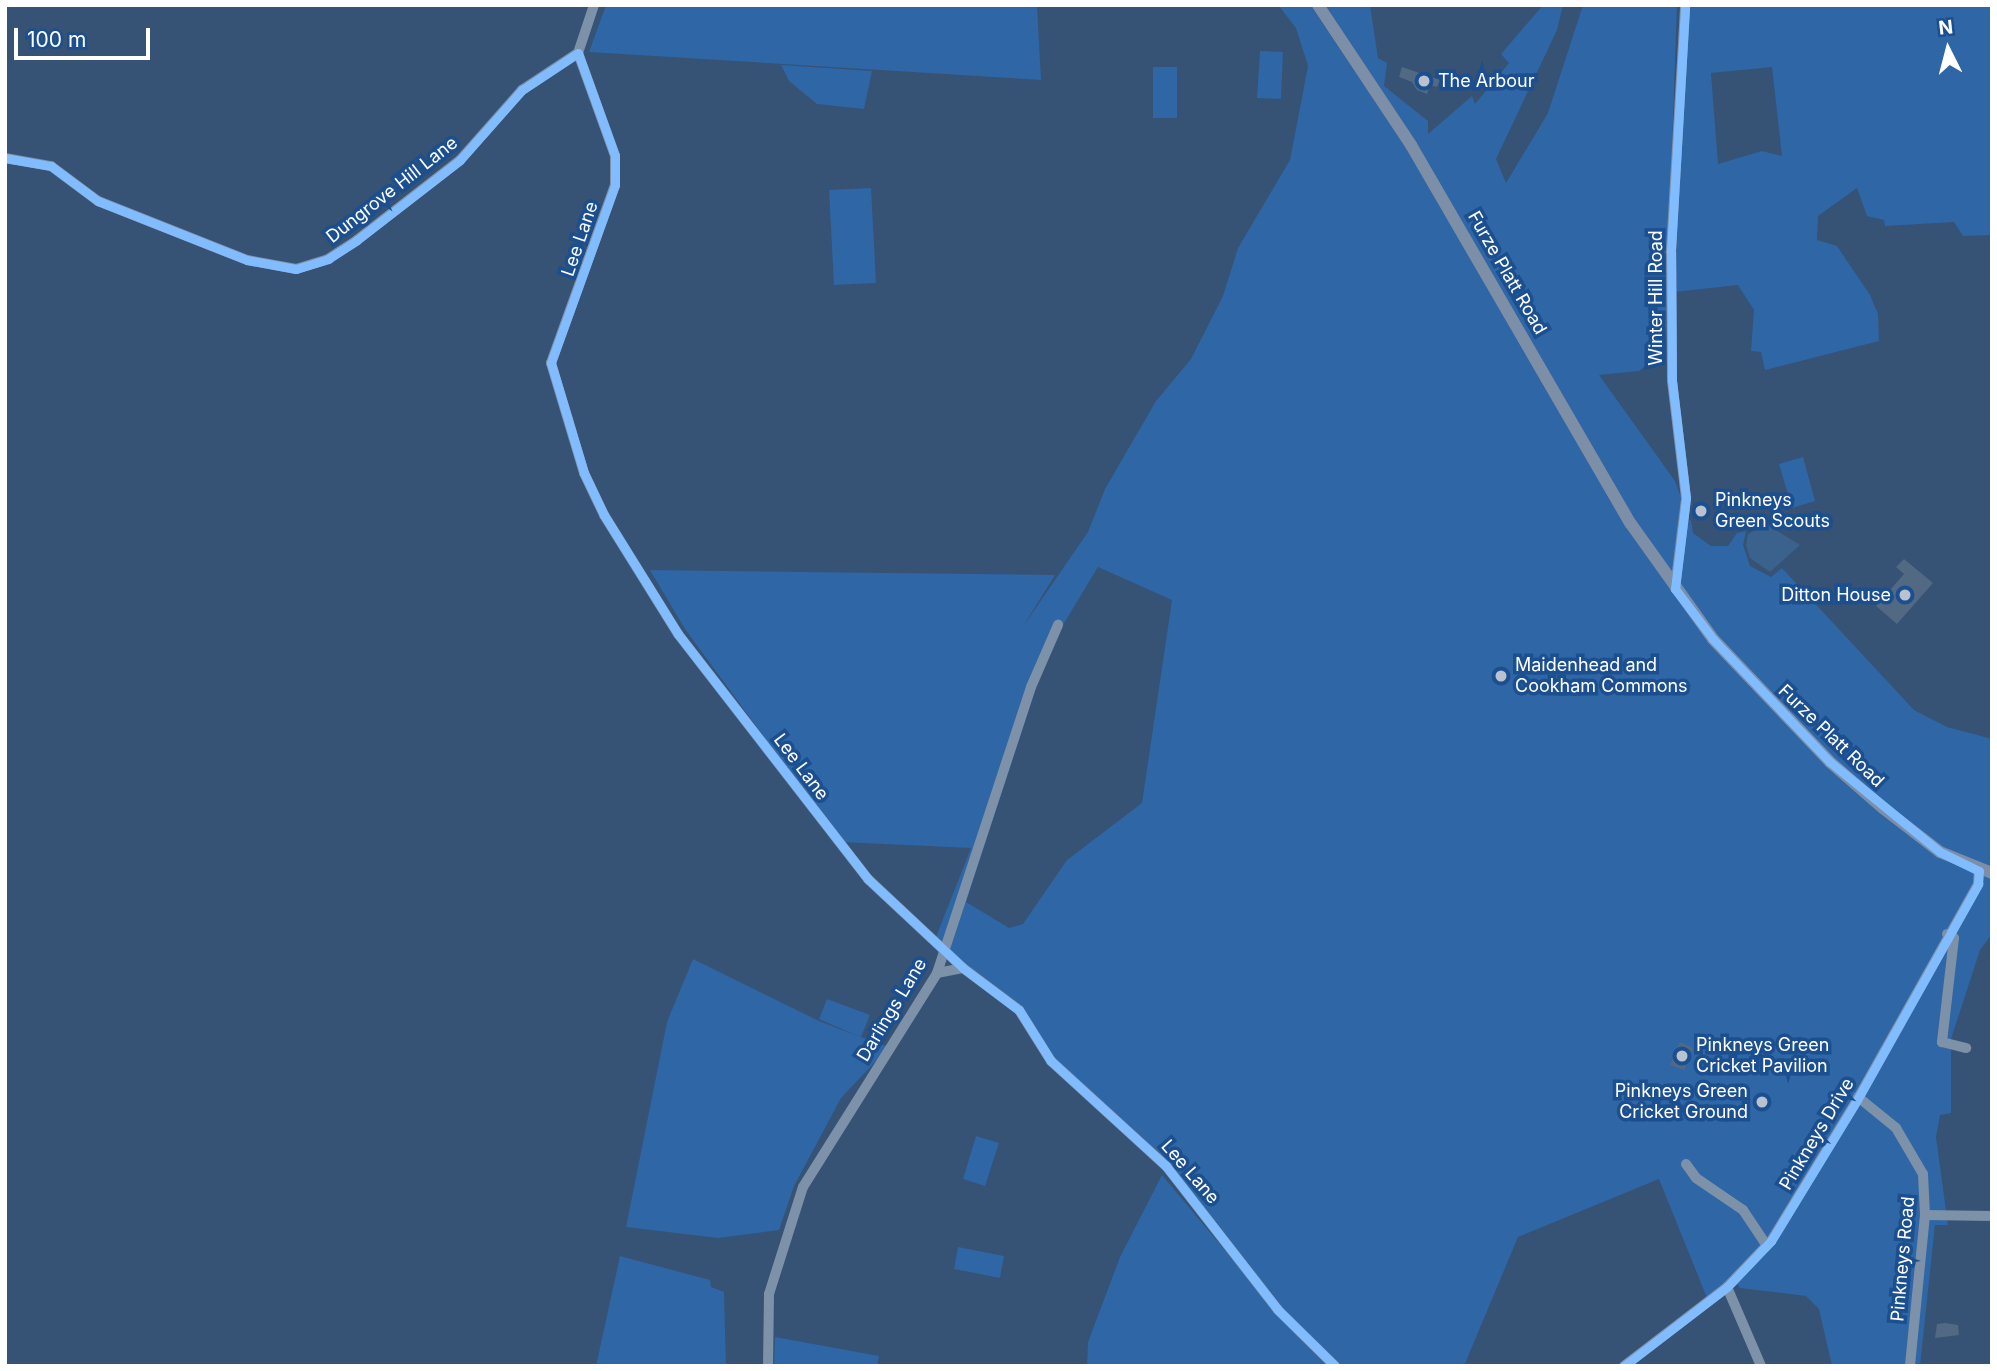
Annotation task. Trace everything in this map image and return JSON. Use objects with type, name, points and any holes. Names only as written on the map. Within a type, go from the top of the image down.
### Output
[{"type":"main road","name":"Furze Platt Road","points":[[1318,5],[1411,145],[1595,465],[1675,589],[1713,639],[1830,762],[1940,852],[1985,872]]},
{"type":"street","points":[[578,53],[594,5]]},
{"type":"street","name":"Winter Hill Road","points":[[1675,589],[1686,498],[1672,380],[1671,251],[1685,5]]},
{"type":"street","name":"Dungrove Hill Lane","points":[[5,158],[51,166],[98,201],[265,267],[296,269],[328,259],[357,240],[460,160],[522,90],[578,53]]},
{"type":"street","name":"Lee Lane","points":[[578,53],[615,156],[615,185],[604,224],[551,363],[584,473],[678,634],[751,724],[774,762],[868,879],[944,947],[963,968],[1019,1010],[1064,1075],[1166,1166],[1284,1318],[1335,1366]]},
{"type":"street","name":"Darlings Lane","points":[[768,1366],[769,1294],[803,1187],[937,973],[1031,687],[1058,625]]},
{"type":"street","name":"Pinkneys Drive","points":[[1624,1366],[1727,1287],[1767,1246],[1858,1097],[1947,934],[1985,872]]},
{"type":"street","points":[[1947,934],[1954,938],[1942,1042],[1966,1048]]},
{"type":"street","points":[[937,973],[963,968]]},
{"type":"street","name":"Pinkneys Road","points":[[1858,1097],[1911,1148],[1923,1174],[1925,1215],[1910,1366]]},
{"type":"street","points":[[1686,1164],[1696,1178],[1743,1210],[1767,1246]]},
{"type":"street","points":[[1925,1215],[1992,1216]]},
{"type":"street","points":[[1727,1287],[1761,1366]]},
{"type":"shaded area","points":[[606,5],[1037,5],[1041,80],[589,52]]},
{"type":"shaded area","points":[[1278,5],[1370,5],[1378,58],[1387,63],[1384,86],[1428,121],[1428,134],[1472,96],[1475,104],[1509,63],[1501,54],[1543,5],[1563,5],[1557,30],[1496,159],[1506,183],[1548,113],[1583,5],[1677,5],[1665,350],[1639,371],[1599,375],[1675,481],[1681,497],[1678,524],[1691,520],[1693,533],[1711,546],[1728,546],[1737,533],[1746,531],[1743,545],[1750,566],[1771,577],[1782,568],[1914,710],[1947,727],[1992,739],[1992,934],[1980,950],[1951,1039],[1951,1113],[1940,1115],[1936,1137],[1948,1225],[1935,1225],[1920,1366],[1832,1366],[1819,1309],[1806,1296],[1740,1288],[1734,1280],[1707,1298],[1659,1179],[1518,1237],[1464,1366],[1337,1366],[1305,1337],[1216,1222],[1052,1059],[1031,1027],[936,937],[971,848],[841,842],[685,629],[650,570],[1055,575],[1022,628],[1088,532],[1105,489],[1156,401],[1191,359],[1223,296],[1238,248],[1290,160],[1308,66],[1296,28]],"holes":[[[1098,567],[1172,600],[1142,803],[1067,860],[1023,924],[1009,928],[966,902],[1049,648]]]},
{"type":"shaded area","points":[[1689,5],[1992,5],[1992,235],[1963,236],[1954,222],[1885,226],[1884,220],[1867,216],[1857,188],[1818,216],[1817,240],[1837,246],[1870,295],[1878,314],[1879,341],[1765,370],[1761,352],[1751,351],[1754,310],[1738,285],[1674,292]],"holes":[[[1772,67],[1782,156],[1762,151],[1718,164],[1711,73]]]},
{"type":"shaded area","points":[[1260,51],[1283,52],[1281,99],[1257,98]]},
{"type":"shaded area","points":[[781,65],[872,71],[864,109],[817,104],[789,81]]},
{"type":"shaded area","points":[[1153,67],[1177,67],[1177,118],[1153,118]]},
{"type":"shaded area","points":[[871,188],[876,283],[834,285],[829,190]]},
{"type":"shaded area","points":[[1803,457],[1815,501],[1792,508],[1779,464]]},
{"type":"shaded area","points":[[1771,521],[1773,528],[1800,545],[1770,572],[1750,558],[1746,545],[1748,534]]},
{"type":"shaded area","points":[[693,959],[819,1021],[860,1037],[819,1019],[827,999],[870,1015],[861,1037],[889,1047],[841,1098],[794,1186],[779,1230],[718,1238],[626,1227],[667,1022]]},
{"type":"shaded area","points":[[976,1136],[999,1143],[985,1186],[963,1179]]},
{"type":"shaded area","points":[[1162,1175],[1278,1314],[1329,1366],[1087,1366],[1088,1342],[1120,1257]]},
{"type":"shaded area","points":[[958,1247],[1004,1256],[1000,1278],[954,1269]]},
{"type":"shaded area","points":[[620,1256],[710,1280],[711,1287],[724,1292],[726,1366],[596,1366]]},
{"type":"shaded area","points":[[775,1337],[879,1356],[877,1366],[774,1366]]},
{"type":"building","name":"The Arbour","points":[[1402,67],[1440,80],[1437,87],[1430,85],[1427,94],[1417,90],[1412,82],[1399,77]]},
{"type":"building","name":"Ditton House","points":[[1904,559],[1933,583],[1897,624],[1876,606],[1904,574],[1896,567]]},
{"type":"building","name":"Pinkneys Green Cricket Pavilion","points":[[1680,1042],[1693,1048],[1684,1070],[1670,1065]]},
{"type":"building","points":[[1937,1324],[1958,1325],[1959,1335],[1935,1338]]},
{"type":"cycle path","points":[[1624,1366],[1727,1287],[1771,1241],[1857,1100],[1978,884],[1979,871],[1940,852],[1830,762],[1713,639],[1675,589],[1686,498],[1672,380],[1671,251],[1685,5]]},
{"type":"cycle path","points":[[5,158],[51,166],[98,201],[247,260],[296,269],[328,259],[357,240],[460,160],[522,90],[578,53],[615,156],[615,185],[551,363],[584,473],[604,515],[678,634],[868,879],[963,968],[1019,1010],[1051,1061],[1166,1166],[1278,1310],[1335,1366]]},
{"type":"place","name":"The Arbour","points":[[1424,81]]},
{"type":"place","name":"Pinkneys Green Scouts","points":[[1701,511]]},
{"type":"place","name":"Ditton House","points":[[1905,595]]},
{"type":"place","name":"Maidenhead and Cookham Commons","points":[[1501,676]]},
{"type":"place","name":"Pinkneys Green Cricket Pavilion","points":[[1682,1056]]},
{"type":"place","name":"Pinkneys Green Cricket Ground","points":[[1762,1102]]}]
